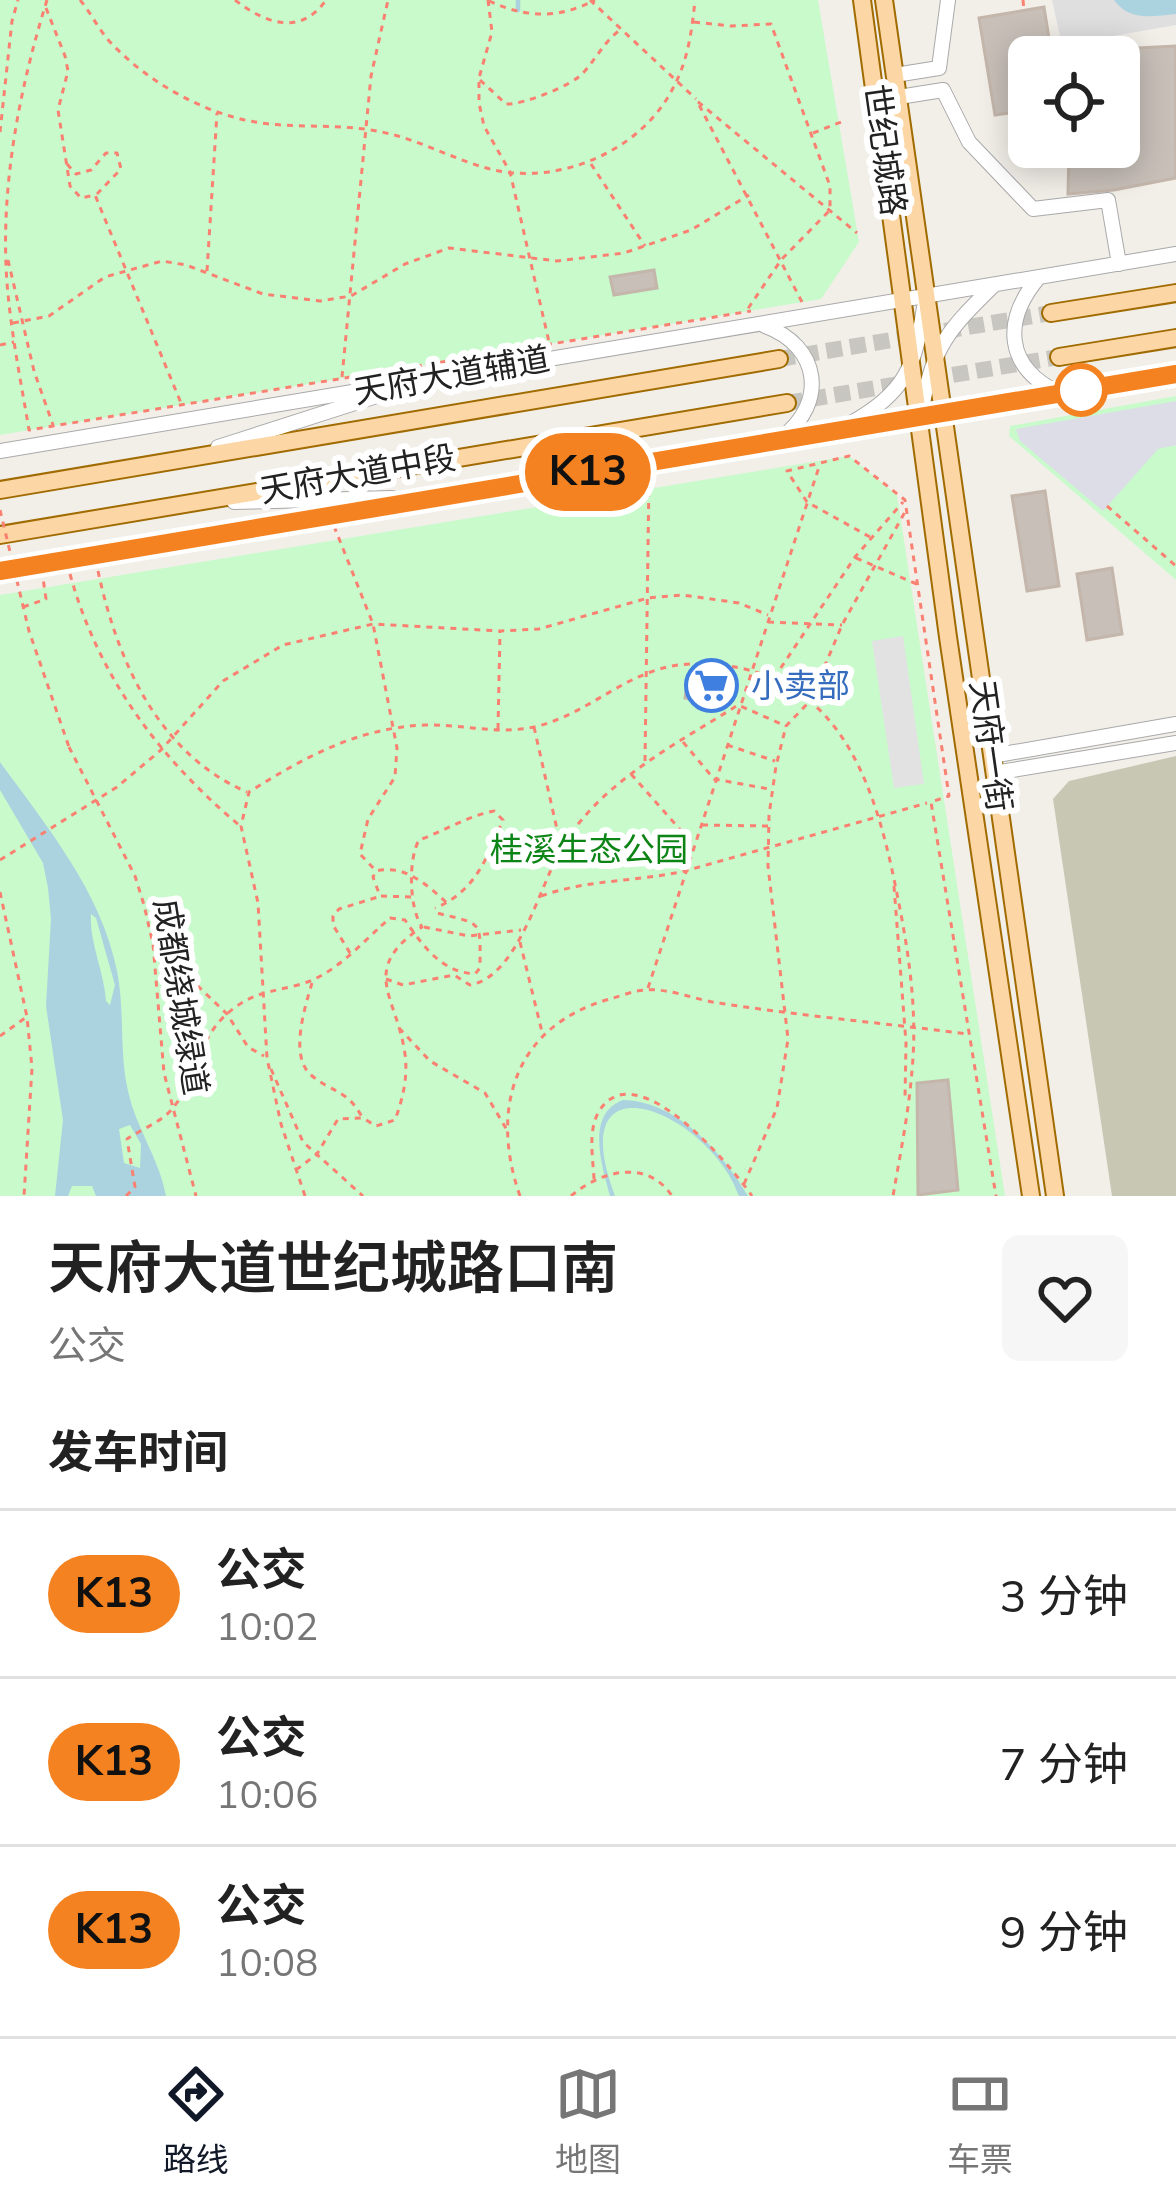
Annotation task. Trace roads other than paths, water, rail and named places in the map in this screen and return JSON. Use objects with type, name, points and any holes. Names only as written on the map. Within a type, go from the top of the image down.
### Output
[{"type":"main road","name":"世纪城路","points":[[862,0],[904,300]]},
{"type":"main road","name":"世纪城路","points":[[884,0],[926,296]]},
{"type":"main road","points":[[1051,313],[1176,292]]},
{"type":"main road","name":"天府一街","points":[[926,296],[1055,1196]]},
{"type":"main road","name":"天府一街","points":[[904,300],[948,637],[1031,1196]]},
{"type":"main road","points":[[1059,357],[1176,338]]},
{"type":"main road","name":"天府大道中段","points":[[0,490],[779,359]]},
{"type":"main road","name":"天府大道中段","points":[[0,535],[787,403]]},
{"type":"street","points":[[948,0],[939,68],[943,90],[969,142],[1034,209],[1108,200],[1120,263]]},
{"type":"street","points":[[895,75],[939,68]]},
{"type":"street","points":[[899,97],[943,90]]},
{"type":"street","points":[[842,427],[887,401],[913,364],[926,296],[1176,254]]},
{"type":"street","points":[[1039,277],[1018,309],[1015,342],[1028,373],[1060,393]]},
{"type":"street","points":[[920,416],[947,330],[994,285]]},
{"type":"street","name":"天府大道辅道","points":[[0,451],[424,380],[762,316],[926,296]]},
{"type":"street","points":[[762,316],[792,341],[809,370],[812,392],[809,410],[777,441]]},
{"type":"street","points":[[0,571],[1176,374]]},
{"type":"street","points":[[180,459],[424,380]]},
{"type":"street","points":[[187,503],[441,497]]},
{"type":"street","points":[[993,764],[1176,724]]},
{"type":"street","points":[[993,764],[1176,743]]},
{"type":"water","points":[[1114,0],[1176,0],[1176,14],[1134,15]]},
{"type":"water","points":[[0,762],[70,861],[99,914],[117,971],[128,1091],[166,1196],[96,1196],[92,1186],[72,1186],[68,1196],[55,1196],[63,1120],[46,1006],[48,888],[43,863],[0,790]],"holes":[[[91,914],[115,985],[110,1005],[94,946]],[[130,1125],[141,1144],[140,1168],[124,1163],[119,1129]]]},
{"type":"water","points":[[623,1100],[662,1109],[680,1119],[712,1147],[748,1196],[739,1196],[723,1166],[672,1120],[645,1109],[622,1109],[607,1122],[603,1151],[615,1196],[610,1196],[601,1156],[600,1129],[611,1107]]},
{"type":"waterway","points":[[518,0],[518,10]]},
{"type":"tunnel","points":[[779,359],[1051,313]]},
{"type":"tunnel","points":[[787,403],[1059,357]]},
{"type":"place","name":"小卖部","points":[[712,686]]},
{"type":"park label","name":"桂溪生态公园","points":[[589,850]]}]
